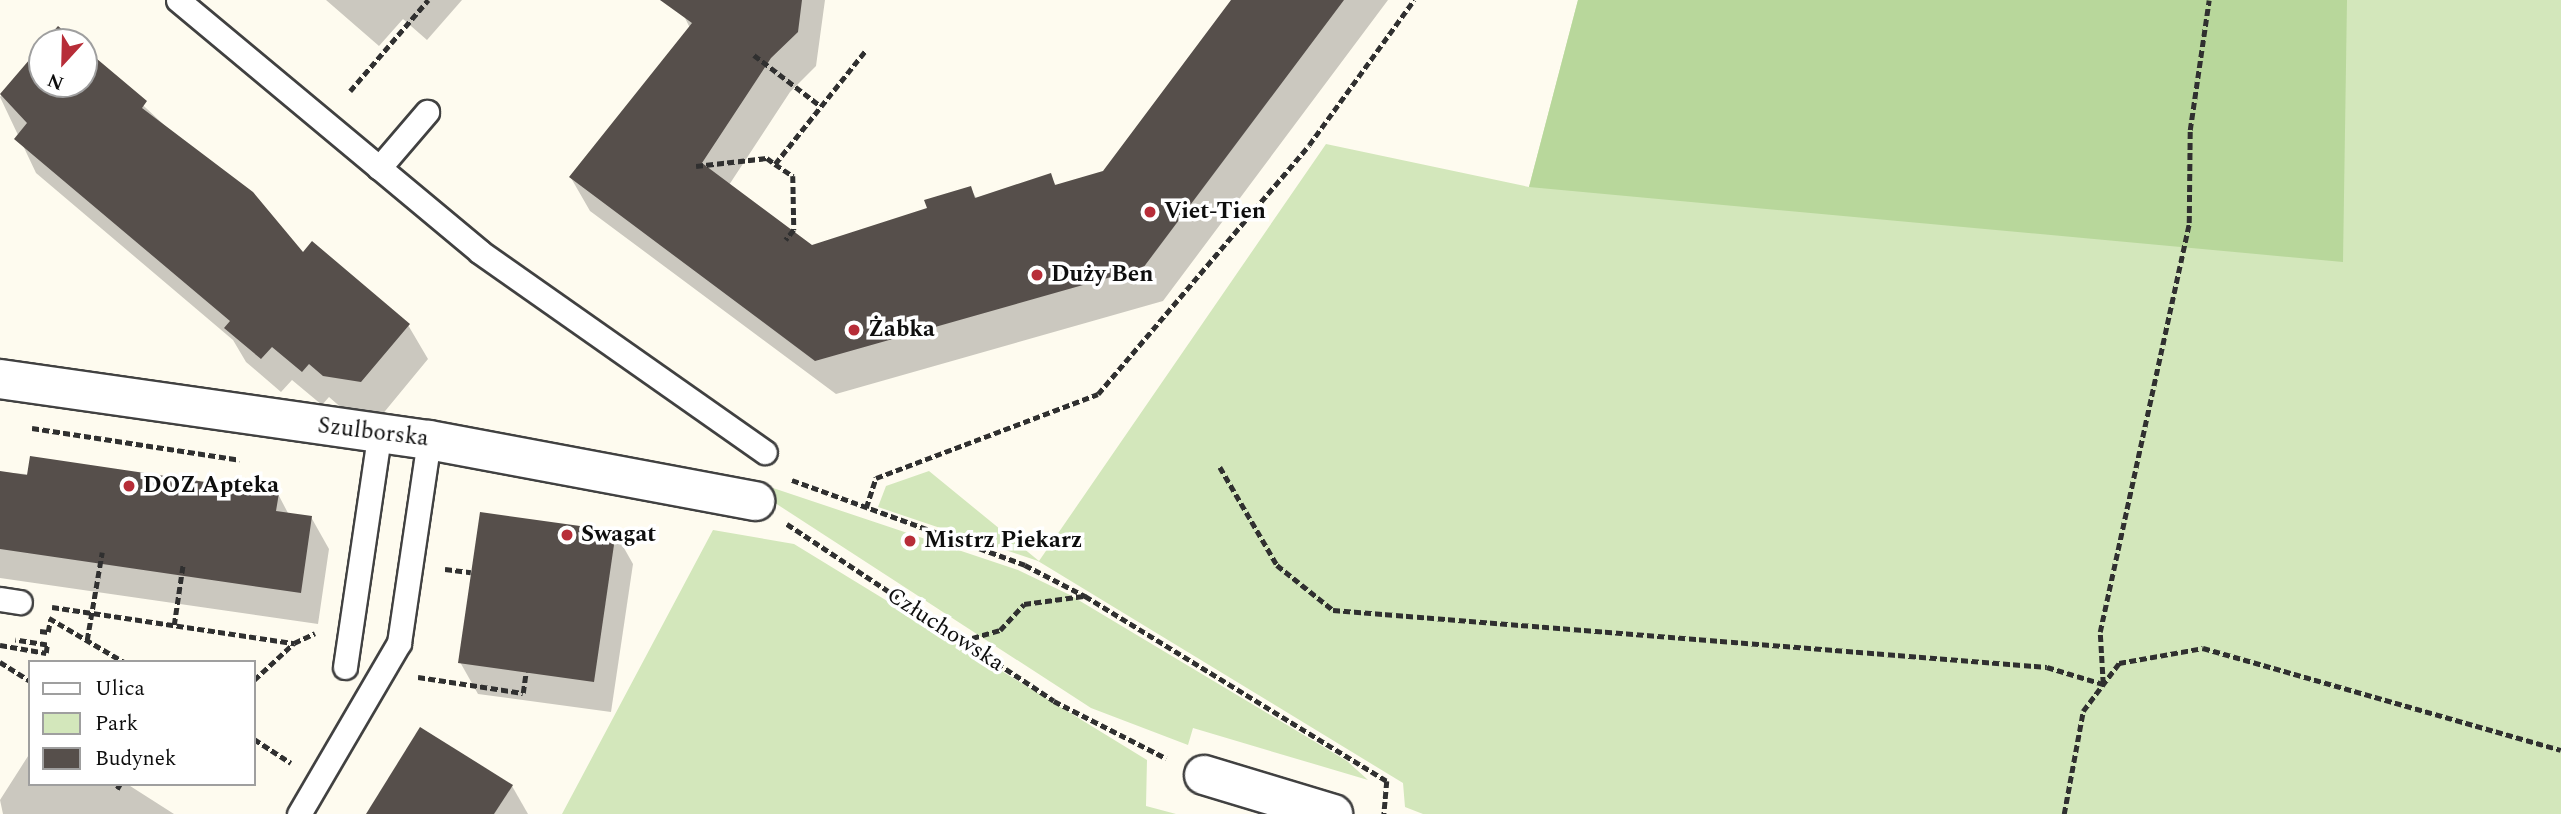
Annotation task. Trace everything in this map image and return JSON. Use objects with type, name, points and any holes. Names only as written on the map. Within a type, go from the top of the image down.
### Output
[{"type":"street","name":"Szulborska","points":[[0,379],[379,436],[429,440],[749,500]]},
{"type":"street","points":[[1204,775],[1333,814]]},
{"type":"lane","points":[[178,0],[480,252],[765,452]]},
{"type":"lane","points":[[379,168],[427,112]]},
{"type":"lane","points":[[345,667],[379,436]]},
{"type":"lane","points":[[299,814],[399,643],[429,440]]},
{"type":"path","points":[[351,91],[428,0]]},
{"type":"path","points":[[1384,814],[1387,781],[1085,596],[1026,565],[866,508],[876,478],[1098,394],[1309,145],[1414,0]]},
{"type":"path","points":[[2103,684],[2100,632],[2189,223],[2190,130],[2209,0]]},
{"type":"path","points":[[775,164],[818,104],[866,50]]},
{"type":"path","points":[[754,55],[818,104]]},
{"type":"path","points":[[696,166],[767,158],[793,176],[794,230],[786,240]]},
{"type":"path","points":[[1220,467],[1277,565],[1333,610],[2047,667],[2103,684]]},
{"type":"path","name":"Człuchowska","points":[[749,500],[1054,701],[1153,752]]},
{"type":"path","points":[[87,640],[102,552]]},
{"type":"path","points":[[174,625],[183,564]]},
{"type":"path","points":[[961,641],[1000,630],[1024,604],[1085,596]]},
{"type":"path","points":[[10,600],[294,643]]},
{"type":"path","points":[[10,600],[121,660]]},
{"type":"path","points":[[256,678],[294,643],[322,630]]},
{"type":"path","points":[[0,637],[47,645],[46,653],[0,645]]},
{"type":"path","points":[[2064,814],[2083,711],[2119,663],[2203,648],[2561,750]]},
{"type":"path","points":[[0,662],[28,680]]},
{"type":"path","points":[[382,671],[523,693],[526,672]]},
{"type":"green space","points":[[1578,0],[2561,0],[2561,814],[1423,814],[1405,807],[1403,783],[1038,561],[878,507],[886,486],[929,471],[1039,561],[1326,144],[1529,187]]},
{"type":"green space","points":[[1578,0],[2347,0],[2343,262],[1529,187]]},
{"type":"green space","points":[[773,488],[1018,570],[1070,595],[1347,761],[1368,780],[1193,728],[1188,745],[1091,708],[772,501]]},
{"type":"green space","points":[[713,530],[794,544],[1147,760],[1146,806],[1176,814],[562,814]]},
{"type":"building","points":[[660,0],[802,0],[798,32],[771,58],[702,163],[812,245],[927,208],[924,200],[971,186],[975,198],[1051,173],[1055,185],[1103,171],[1231,0],[1344,0],[1143,268],[815,361],[569,177],[692,23]]},
{"type":"building","points":[[98,60],[147,101],[142,108],[253,192],[303,252],[312,241],[410,324],[361,382],[323,376],[309,364],[302,372],[272,347],[261,359],[224,328],[230,321],[14,139],[27,123],[0,94],[28,61],[28,98],[98,98]]},
{"type":"building","points":[[30,456],[279,493],[276,511],[312,516],[301,593],[0,549],[0,471],[27,475]]},
{"type":"building","points":[[480,512],[616,531],[594,682],[458,663]]},
{"type":"building","points":[[420,727],[513,785],[494,814],[366,814]]},
{"type":"place","name":"Viet-Tien","points":[[1150,212]]},
{"type":"place","name":"Duży Ben","points":[[1037,275]]},
{"type":"place","name":"Żabka","points":[[854,330]]},
{"type":"place","name":"DOZ Apteka","points":[[129,486]]},
{"type":"place","name":"Swagat","points":[[567,535]]},
{"type":"place","name":"Mistrz Piekarz","points":[[910,541]]}]
